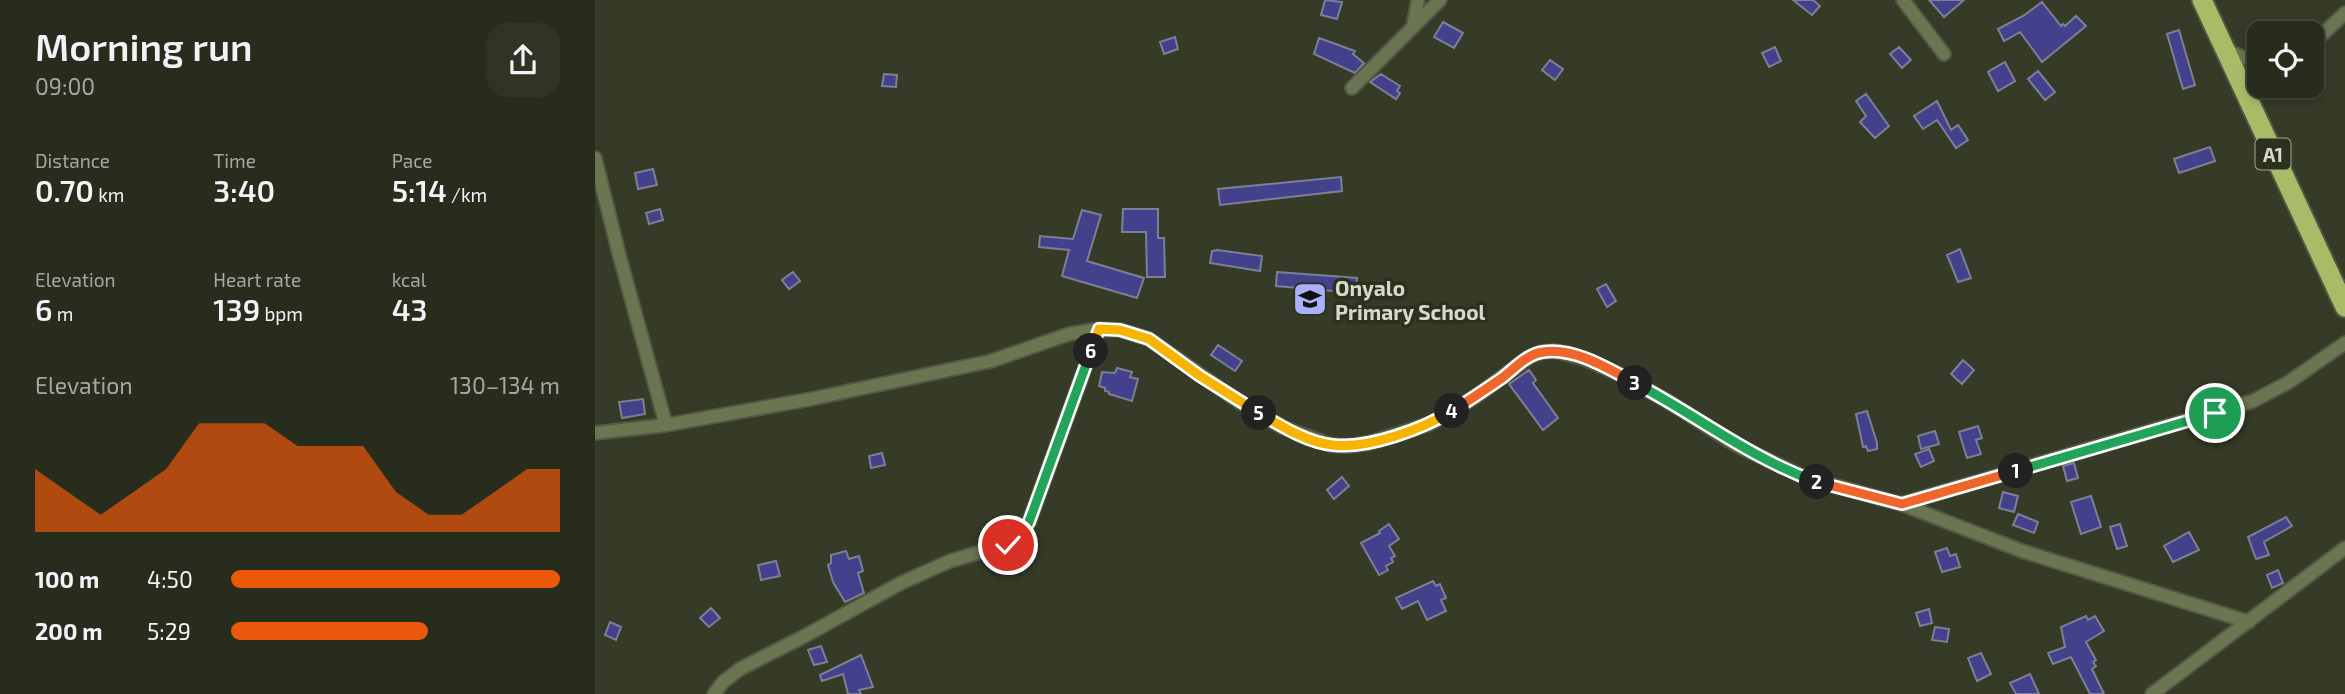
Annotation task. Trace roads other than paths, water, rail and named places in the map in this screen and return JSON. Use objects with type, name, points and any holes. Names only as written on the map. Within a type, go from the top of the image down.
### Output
[{"type":"highway","name":"A1","points":[[2204,0],[2224,49],[2345,307]]},
{"type":"street","points":[[1412,29],[1418,0]]},
{"type":"street","points":[[1352,88],[1440,0]]},
{"type":"street","points":[[1903,0],[1944,54]]},
{"type":"street","points":[[2324,33],[2345,13]]},
{"type":"street","points":[[2224,49],[2247,59]]},
{"type":"street","points":[[595,158],[666,425]]},
{"type":"street","points":[[713,694],[740,668],[911,577],[950,561],[1008,545],[1020,538],[1029,522],[1099,329]]},
{"type":"street","points":[[595,433],[666,425],[811,399],[991,361],[1069,334],[1099,329],[1120,330],[1149,339],[1238,401],[1282,427],[1331,445],[1348,446],[1369,443],[1429,424],[1475,397],[1529,357],[1542,352],[1567,353],[1639,385],[1736,445],[1776,466],[1825,485],[1902,504],[2022,551],[2249,622]]},
{"type":"street","points":[[1902,504],[2253,401],[2288,382],[2345,343]]},
{"type":"street","points":[[2153,694],[2345,548]]},
{"type":"place","name":"Onyalo Primary School","points":[[1310,299]]}]
